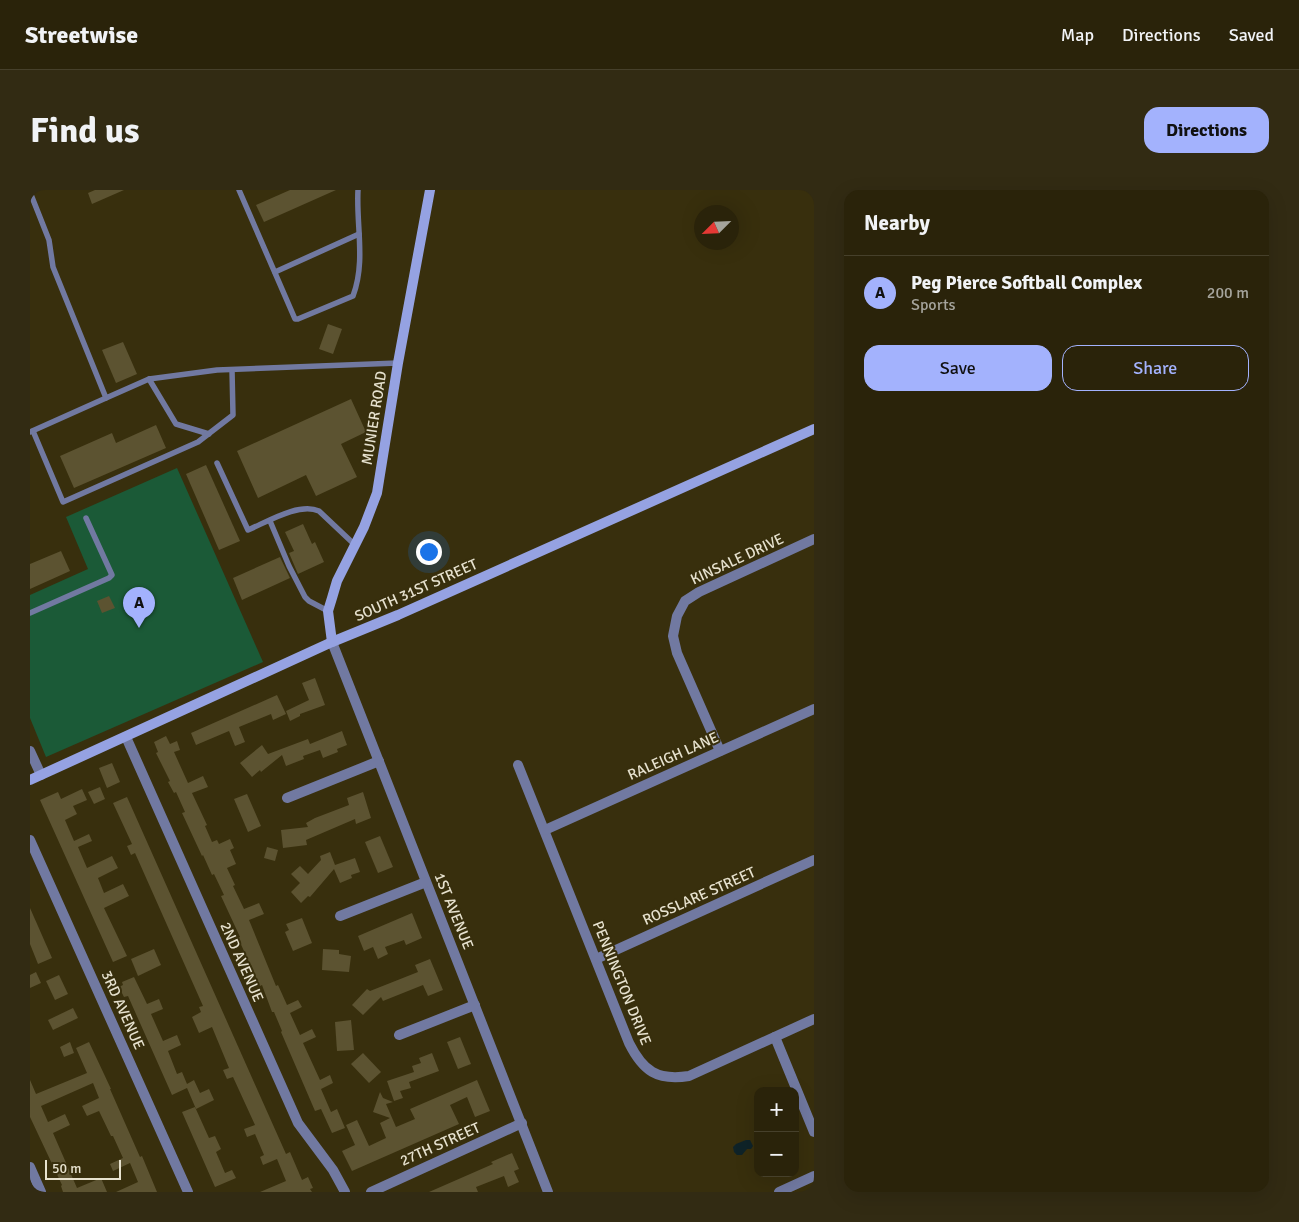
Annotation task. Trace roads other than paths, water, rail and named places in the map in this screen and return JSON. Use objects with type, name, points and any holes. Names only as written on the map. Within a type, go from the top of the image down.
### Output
[{"type":"street","name":"MUNIER ROAD","points":[[332,642],[328,611],[337,581],[355,546],[377,493],[398,363],[430,190]]},
{"type":"street","name":"SOUTH 31ST STREET","points":[[30,780],[332,642],[407,611],[814,429]]},
{"type":"street","name":"KINSALE DRIVE","points":[[720,751],[677,653],[673,636],[676,616],[685,601],[698,592],[814,539]]},
{"type":"street","name":"1ST AVENUE","points":[[332,642],[548,1192]]},
{"type":"street","name":"RALEIGH LANE","points":[[545,830],[814,709]]},
{"type":"street","name":"2ND AVENUE","points":[[126,737],[298,1123],[333,1170],[345,1192]]},
{"type":"street","points":[[30,750],[41,775]]},
{"type":"street","points":[[287,798],[379,761]]},
{"type":"street","name":"PENNINGTON DRIVE","points":[[518,765],[629,1043],[637,1060],[649,1071],[662,1076],[676,1078],[689,1076],[814,1019]]},
{"type":"street","name":"3RD AVENUE","points":[[30,840],[188,1192]]},
{"type":"street","name":"ROSSLARE STREET","points":[[596,959],[814,860]]},
{"type":"street","points":[[340,916],[426,882]]},
{"type":"street","points":[[399,1035],[475,1005]]},
{"type":"street","points":[[776,1037],[814,1132]]},
{"type":"street","name":"27TH STREET","points":[[371,1192],[522,1123]]},
{"type":"street","points":[[30,1167],[41,1192]]},
{"type":"street","points":[[779,1192],[814,1176]]},
{"type":"lane","points":[[239,190],[295,319],[353,296],[359,260],[358,190]]},
{"type":"lane","points":[[30,192],[42,217],[49,240],[53,267],[106,398]]},
{"type":"lane","points":[[275,272],[359,234]]},
{"type":"lane","points":[[232,370],[233,415],[209,434],[198,442],[63,502],[31,431],[149,379],[232,370],[398,363]]},
{"type":"lane","points":[[149,379],[176,424],[209,434]]},
{"type":"lane","points":[[217,463],[248,530],[295,510],[312,508],[318,511],[355,546]]},
{"type":"lane","points":[[30,613],[109,578],[112,574],[86,518]]},
{"type":"lane","points":[[270,521],[288,566],[304,596],[309,601],[328,611]]},
{"type":"water","points":[[746,1140],[750,1140],[753,1146],[742,1155],[737,1155],[733,1147]]},
{"type":"place","name":"Peg Pierce Softball Complex","points":[[139,628]]}]
